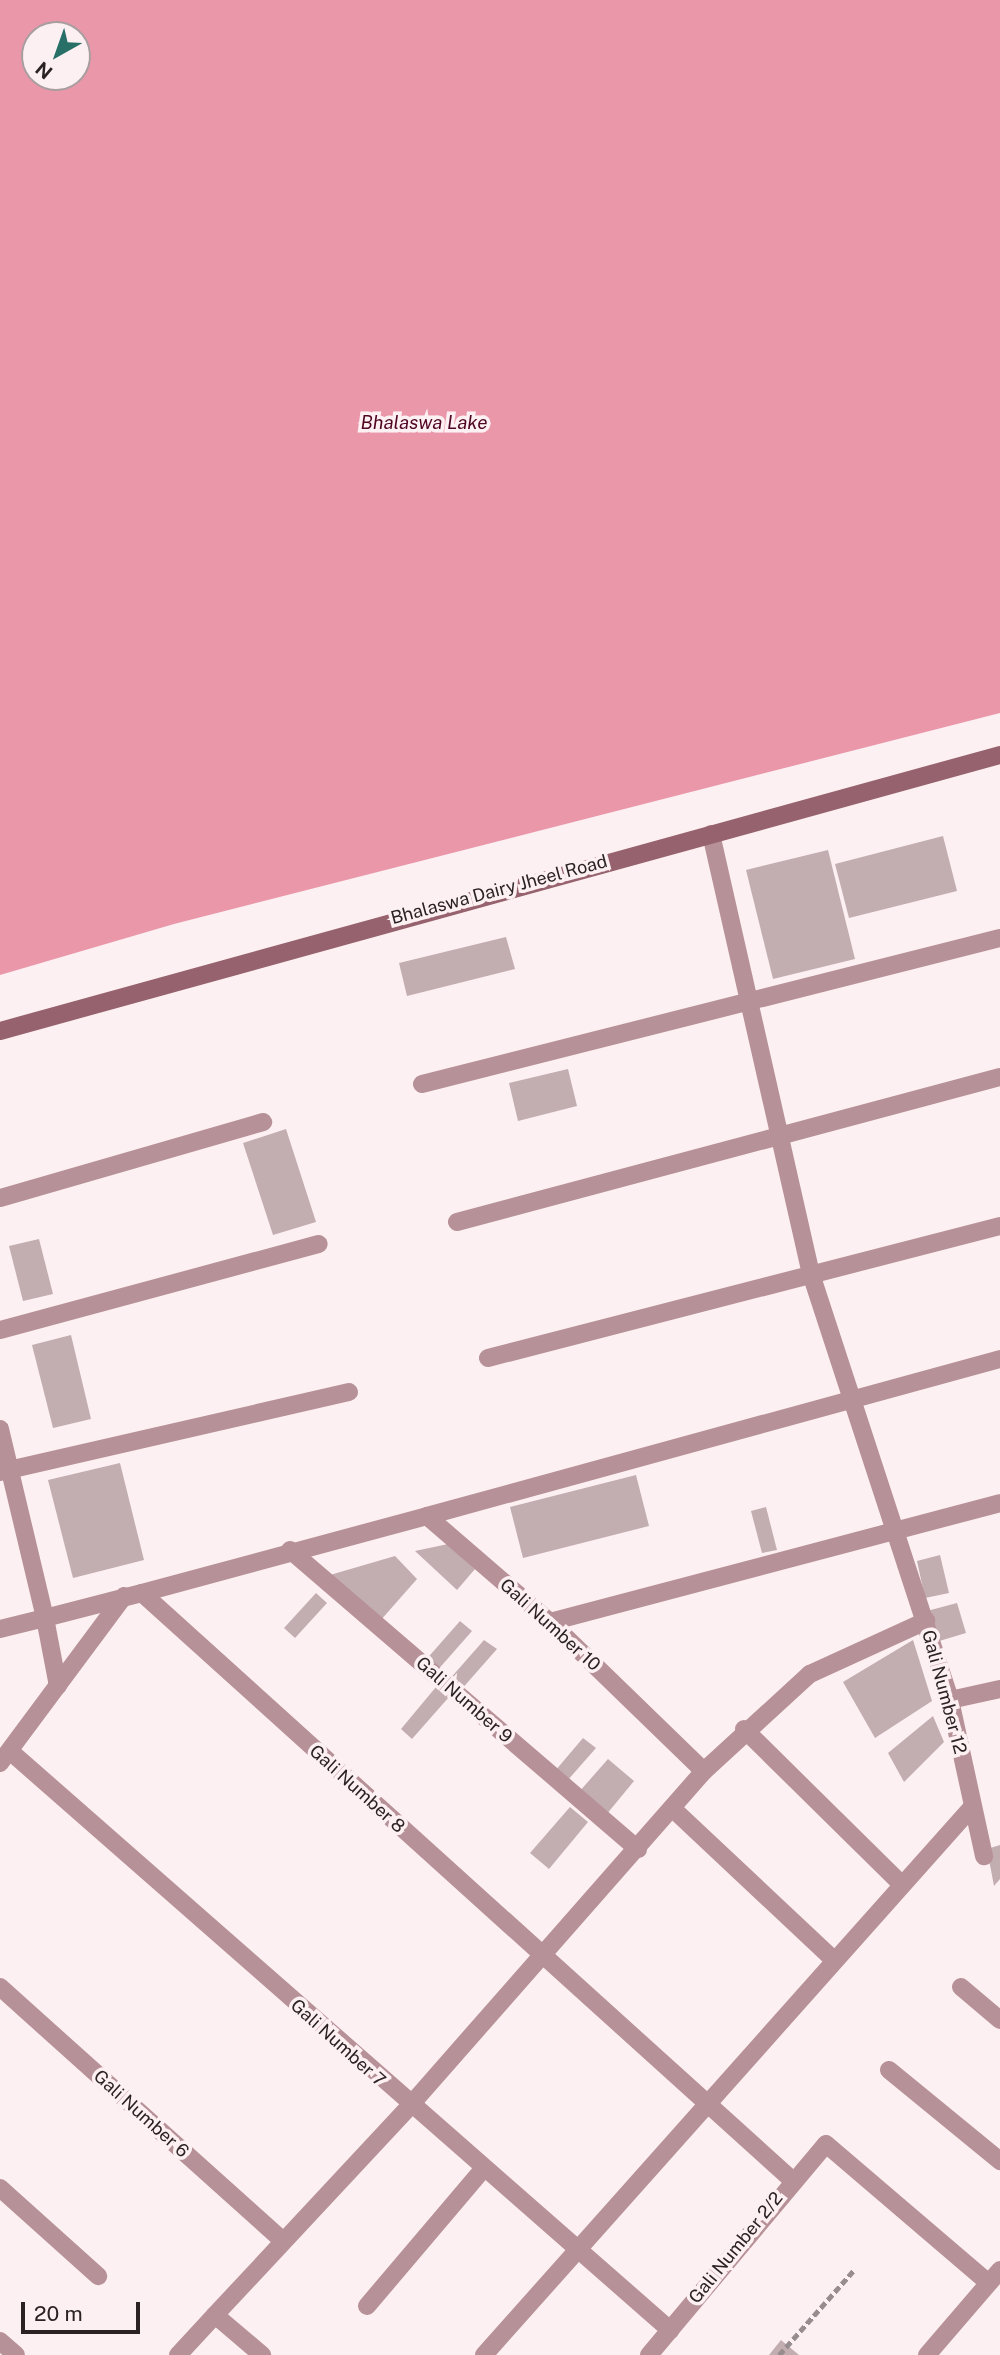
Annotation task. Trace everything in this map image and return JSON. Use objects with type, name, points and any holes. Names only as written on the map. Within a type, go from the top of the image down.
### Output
[{"type":"street","name":"Bhalaswa Dairy Jheel Road","points":[[0,1031],[1000,755]]},
{"type":"street","name":"Gali Number 12","points":[[711,834],[775,1136],[812,1277],[848,1400],[892,1531],[926,1621],[950,1700],[984,1856]]},
{"type":"street","points":[[422,1084],[749,1004],[1000,938]]},
{"type":"street","points":[[457,1222],[1000,1077]]},
{"type":"street","points":[[0,1198],[263,1122]]},
{"type":"street","points":[[488,1358],[812,1277],[1000,1226]]},
{"type":"street","points":[[0,1330],[319,1244]]},
{"type":"street","points":[[0,1629],[1000,1360]]},
{"type":"street","points":[[5,1471],[349,1392]]},
{"type":"street","points":[[0,1429],[5,1471],[45,1618],[58,1686]]},
{"type":"street","points":[[550,1622],[1000,1503]]},
{"type":"street","name":"Gali Number 10","points":[[427,1516],[550,1622],[704,1771]]},
{"type":"street","name":"Gali Number 9","points":[[290,1550],[638,1849]]},
{"type":"street","points":[[5,1758],[58,1686],[133,1595]]},
{"type":"street","name":"Gali Number 8","points":[[133,1595],[792,2180]]},
{"type":"street","points":[[178,2355],[409,2107],[744,1729],[810,1674],[926,1621]]},
{"type":"street","points":[[950,1700],[1000,1689]]},
{"type":"street","points":[[744,1729],[901,1884]]},
{"type":"street","name":"Gali Number 7","points":[[5,1758],[670,2330]]},
{"type":"street","points":[[484,2355],[702,2102],[972,1807]]},
{"type":"street","points":[[673,1808],[833,1959]]},
{"type":"street","name":"Gali Number 6","points":[[0,1987],[283,2241]]},
{"type":"street","points":[[961,1987],[1000,2020]]},
{"type":"street","points":[[889,2070],[1000,2161]]},
{"type":"street","name":"Gali Number 2/2","points":[[649,2355],[792,2180],[826,2144],[995,2276]]},
{"type":"street","points":[[367,2306],[483,2169]]},
{"type":"street","points":[[0,2188],[99,2276]]},
{"type":"street","points":[[927,2355],[995,2276]]},
{"type":"street","points":[[215,2315],[262,2355]]},
{"type":"street","points":[[0,2341],[16,2355]]},
{"type":"path","points":[[779,2355],[854,2270]]},
{"type":"water","name":"Bhalaswa Lake","points":[[0,0],[1000,0],[1000,713],[174,924],[0,975]]},
{"type":"building","points":[[943,836],[957,891],[849,918],[835,864]]},
{"type":"building","points":[[828,850],[855,959],[773,979],[746,870]]},
{"type":"building","points":[[506,937],[515,969],[407,996],[399,963]]},
{"type":"building","points":[[568,1069],[577,1106],[518,1121],[509,1083]]},
{"type":"building","points":[[286,1129],[316,1222],[273,1235],[243,1143]]},
{"type":"building","points":[[39,1239],[53,1294],[23,1301],[9,1246]]},
{"type":"building","points":[[71,1335],[91,1419],[53,1428],[32,1345]]},
{"type":"building","points":[[120,1463],[144,1560],[73,1578],[48,1480]]},
{"type":"building","points":[[636,1475],[649,1526],[523,1558],[510,1507]]},
{"type":"building","points":[[766,1507],[777,1550],[762,1553],[751,1511]]},
{"type":"building","points":[[448,1544],[475,1569],[457,1590],[415,1551]]},
{"type":"building","points":[[940,1555],[949,1593],[925,1598],[917,1561]]},
{"type":"building","points":[[395,1556],[417,1579],[380,1621],[330,1575]]},
{"type":"building","points":[[316,1593],[327,1603],[295,1638],[284,1628]]},
{"type":"building","points":[[957,1603],[966,1633],[936,1642],[927,1611]]},
{"type":"building","points":[[460,1621],[472,1631],[436,1672],[424,1662]]},
{"type":"building","points":[[484,1640],[497,1649],[460,1691],[448,1681]]},
{"type":"building","points":[[913,1640],[932,1701],[875,1738],[843,1682]]},
{"type":"building","points":[[436,1687],[449,1697],[412,1739],[401,1729]]},
{"type":"building","points":[[933,1716],[944,1742],[904,1782],[888,1753]]},
{"type":"building","points":[[583,1738],[596,1748],[567,1781],[555,1771]]},
{"type":"building","points":[[608,1759],[634,1781],[606,1815],[579,1792]]},
{"type":"building","points":[[570,1807],[588,1822],[549,1869],[530,1853]]},
{"type":"building","points":[[1000,1845],[1000,1879],[994,1886],[987,1849]]},
{"type":"building","points":[[781,2340],[799,2355],[769,2355]]}]
